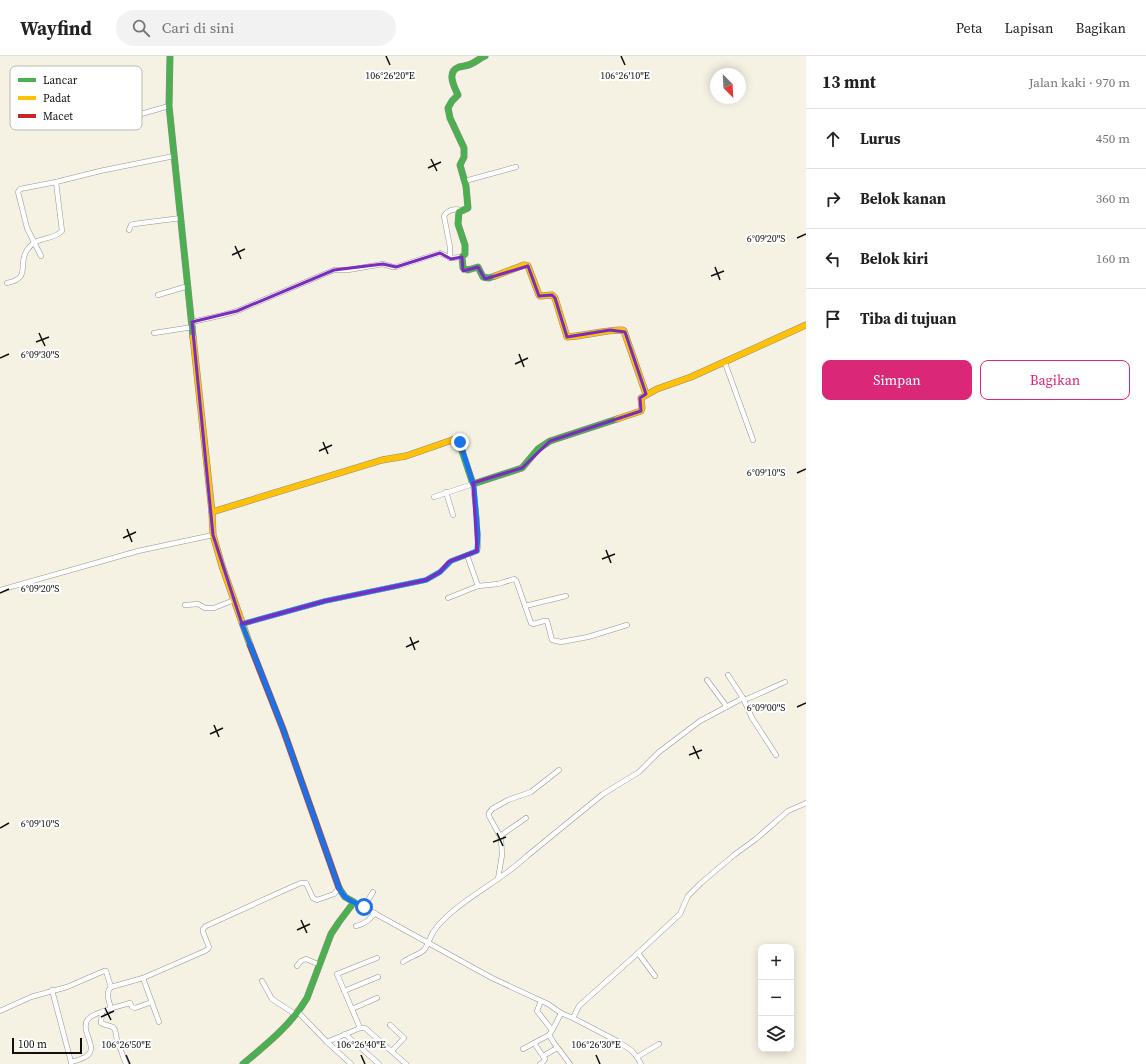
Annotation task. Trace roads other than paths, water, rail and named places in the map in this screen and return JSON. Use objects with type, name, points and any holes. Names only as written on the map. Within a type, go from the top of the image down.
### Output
[{"type":"street","points":[[170,56],[169,106],[214,535],[222,566],[242,624],[283,729],[342,895],[492,978],[541,1001],[561,1013],[617,1041],[631,1050],[641,1064]]},
{"type":"street","points":[[485,56],[479,58],[474,63],[455,69],[451,73],[452,82],[458,96],[452,101],[448,108],[450,118],[464,148],[464,157],[460,165],[465,181],[468,206],[468,208],[459,212],[458,224],[465,245],[465,254],[462,257],[463,268],[468,270],[478,267],[483,276],[489,278],[524,265],[528,266],[539,295],[552,295],[555,298],[567,337],[610,330],[622,330],[646,394]]},
{"type":"street","points":[[142,114],[169,106]]},
{"type":"street","points":[[41,256],[27,228],[18,192],[22,189],[100,171],[174,156]]},
{"type":"street","points":[[465,181],[516,167]]},
{"type":"street","points":[[7,283],[15,282],[19,279],[22,272],[23,259],[26,250],[34,242],[58,235],[62,231],[56,182]]},
{"type":"street","points":[[450,258],[450,247],[444,216],[453,210],[458,209],[463,211]]},
{"type":"street","points":[[129,230],[130,225],[134,224],[181,218]]},
{"type":"street","points":[[154,333],[223,316],[334,270],[348,270],[383,264],[396,267],[440,253],[450,258],[462,257]]},
{"type":"street","points":[[158,294],[188,286]]},
{"type":"street","points":[[434,497],[522,468],[538,449],[550,441],[639,412],[642,408],[641,398],[646,394],[725,363],[806,324]]},
{"type":"street","points":[[725,363],[753,440]]},
{"type":"street","points":[[212,512],[382,460],[406,456],[458,438],[473,484],[477,520],[477,551],[451,561],[440,572],[426,580],[325,601],[242,624]]},
{"type":"street","points":[[446,492],[453,515]]},
{"type":"street","points":[[0,590],[138,551],[214,535]]},
{"type":"street","points":[[466,555],[478,586]]},
{"type":"street","points":[[448,598],[478,586],[498,584],[514,579],[517,581],[531,622],[533,624],[547,621],[552,639],[561,642],[588,637],[627,625]]},
{"type":"street","points":[[525,606],[566,596]]},
{"type":"street","points":[[185,605],[198,604],[205,608],[214,608],[234,600]]},
{"type":"street","points":[[728,675],[743,699],[752,718],[776,755]]},
{"type":"street","points":[[707,680],[727,707]]},
{"type":"street","points":[[403,962],[409,957],[423,951],[433,931],[454,910],[517,865],[603,794],[639,772],[659,752],[700,721],[743,699],[760,694],[785,682]]},
{"type":"street","points":[[498,879],[502,855],[500,836],[489,816],[489,812],[508,800],[531,792],[560,770]]},
{"type":"street","points":[[573,1018],[579,1006],[680,914],[688,896],[701,883],[788,811],[806,803]]},
{"type":"street","points":[[500,836],[526,818]]},
{"type":"street","points":[[111,1008],[107,994],[111,986],[143,978],[180,963],[208,949],[209,947],[203,929],[208,924],[304,882],[308,884],[315,900],[332,895],[339,888]]},
{"type":"street","points":[[364,907],[373,892]]},
{"type":"street","points":[[243,1064],[272,1039],[296,1013],[306,999],[331,934],[338,921],[354,902]]},
{"type":"street","points":[[356,926],[368,921],[375,913]]},
{"type":"street","points":[[638,953],[655,976]]},
{"type":"street","points":[[360,1028],[337,974],[377,958]]},
{"type":"street","points":[[297,966],[301,961],[306,959],[320,965]]},
{"type":"street","points":[[0,1011],[31,997],[67,986],[104,971],[106,971],[111,986]]},
{"type":"street","points":[[344,991],[378,977]]},
{"type":"street","points":[[143,978],[159,1022]]},
{"type":"street","points":[[262,982],[274,1002],[296,1013],[351,1064]]},
{"type":"street","points":[[52,990],[71,1063],[84,1058],[90,1053],[91,1044],[86,1032],[86,1024],[88,1019],[111,1008],[130,1003],[132,1007],[135,1008],[152,1002]]},
{"type":"street","points":[[352,1009],[377,998]]},
{"type":"street","points":[[541,1001],[537,1011],[552,1030]]},
{"type":"street","points":[[102,1012],[101,1023],[113,1027],[115,1030],[126,1064]]},
{"type":"street","points":[[523,1049],[552,1033],[552,1030],[561,1013]]},
{"type":"street","points":[[390,1025],[404,1038],[392,1051]]},
{"type":"street","points":[[327,1042],[360,1028],[365,1028],[406,1064]]},
{"type":"street","points":[[345,1034],[379,1064]]},
{"type":"street","points":[[549,1035],[570,1064]]},
{"type":"street","points":[[534,1043],[545,1061],[540,1064]]},
{"type":"street","points":[[637,1057],[659,1044]]},
{"type":"street","points":[[543,1056],[557,1048]]}]
